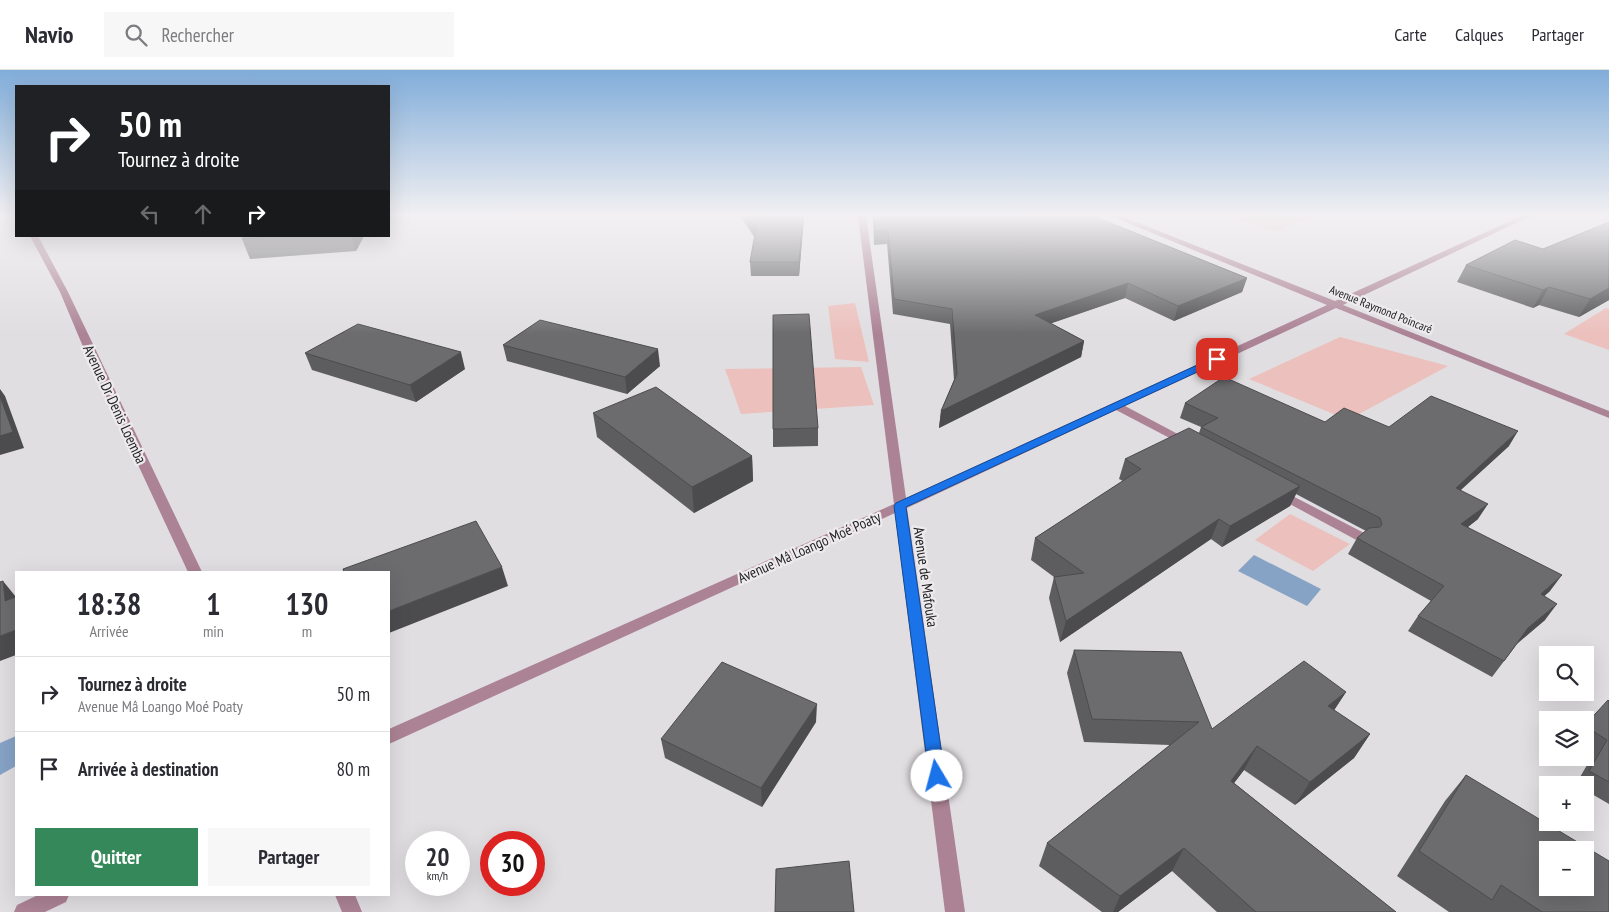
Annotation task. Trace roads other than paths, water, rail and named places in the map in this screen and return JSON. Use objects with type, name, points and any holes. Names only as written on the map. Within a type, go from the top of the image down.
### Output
[{"type":"street","name":"Avenue Dr Denis Loemba","points":[[44,255],[64,292],[89,350],[195,571]]},
{"type":"street","name":"Avenue de Mafouka","points":[[867,255],[955,912]]},
{"type":"street","name":"Avenue Raymond Poincaré","points":[[1213,255],[1609,414]]},
{"type":"street","name":"Avenue Mâ Loango Moé Poaty","points":[[390,737],[900,506],[1441,255]]},
{"type":"street","points":[[1116,406],[1202,452]]},
{"type":"street","points":[[1271,488],[1365,539]]},
{"type":"street","points":[[24,912],[57,896]]},
{"type":"street","points":[[345,896],[352,912]]},
{"type":"water","points":[[1254,555],[1321,589],[1307,606],[1238,571]]},
{"type":"water","points":[[15,736],[15,767],[0,775],[0,743]]}]
